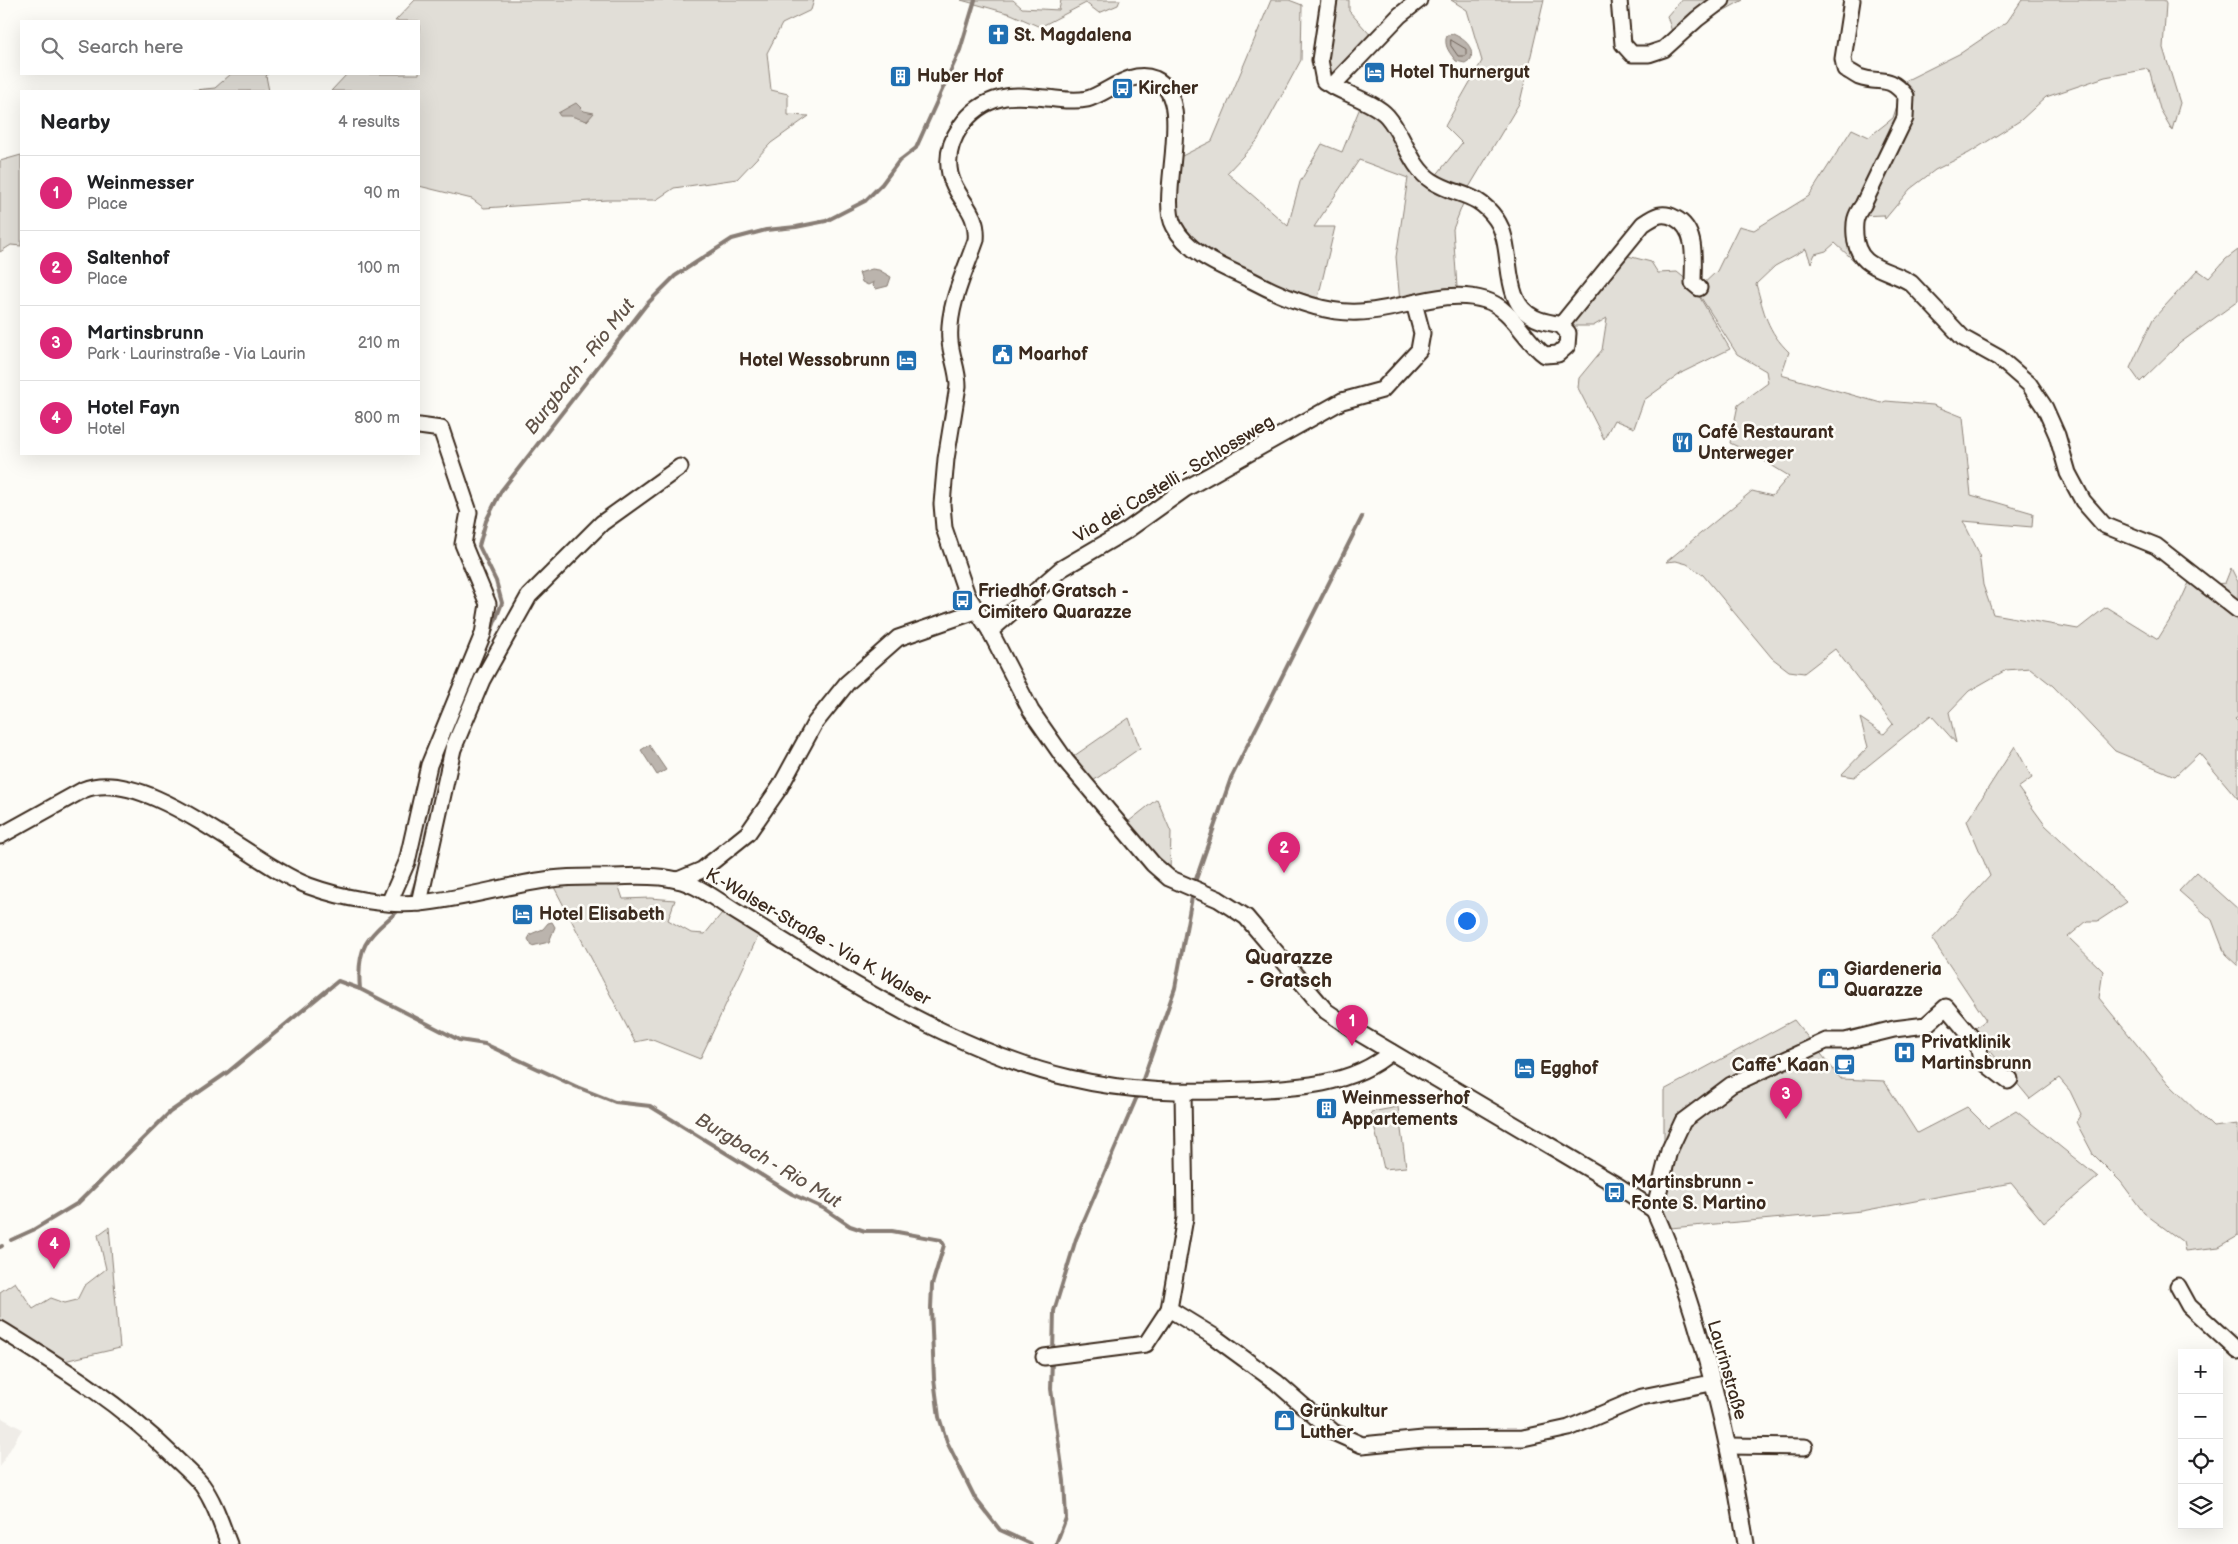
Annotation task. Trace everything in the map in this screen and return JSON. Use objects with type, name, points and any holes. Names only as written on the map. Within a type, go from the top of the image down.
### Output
[{"type":"street","points":[[1329,0],[1320,60],[1324,81],[1380,108],[1391,121],[1418,166],[1431,180],[1446,188],[1475,198],[1487,208],[1497,221],[1505,240],[1515,296],[1523,308],[1534,318],[1561,324],[1568,333],[1567,346],[1558,354],[1545,354],[1538,350],[1528,335],[1504,311],[1486,300],[1443,297],[1360,312],[1332,311],[1291,298],[1253,282],[1187,244],[1172,225],[1170,207],[1175,130],[1172,101],[1166,87],[1155,79],[1140,76],[1124,80],[1088,98],[1076,100],[1025,96],[998,98],[976,110],[963,123],[953,139],[949,161],[950,176],[975,219],[977,230],[976,240],[951,315],[950,341],[958,375],[958,386],[946,459],[942,504],[944,528],[967,595],[990,631],[1031,711],[1066,761],[1140,850],[1169,878],[1218,899],[1246,918],[1326,1011],[1390,1052],[1618,1186],[1654,1210],[1669,1151],[1682,1121],[1731,1085],[1826,1041],[1845,1041],[1894,1029],[1926,1025],[1946,1007],[1978,1045],[1981,1060],[2008,1081],[2010,1079]]},
{"type":"street","points":[[1332,86],[1400,15],[1419,0]]},
{"type":"street","points":[[1619,0],[1623,44],[1632,54],[1649,54],[1664,49],[1697,19],[1722,0]]},
{"type":"street","points":[[1852,0],[1843,59],[1846,69],[1860,78],[1882,79],[1897,85],[1906,96],[1905,118],[1863,205],[1855,216],[1855,245],[1865,260],[1887,273],[1900,276],[1911,283],[1963,338],[1999,358],[2029,384],[2045,408],[2068,473],[2083,501],[2104,525],[2156,546],[2238,610]]},
{"type":"street","points":[[1561,324],[1643,224],[1656,215],[1666,214],[1680,220],[1690,233],[1693,283],[1699,288]]},
{"type":"street","name":"Via dei Castelli - Schlossweg","points":[[990,631],[1060,569],[1126,531],[1185,490],[1342,401],[1382,390],[1419,350],[1422,333],[1414,303]]},
{"type":"street","points":[[389,903],[407,862],[429,765],[483,634],[488,604],[463,544],[469,512],[441,429],[420,426]]},
{"type":"street","points":[[419,903],[453,749],[482,680],[529,596],[602,523],[680,467]]},
{"type":"street","points":[[678,880],[702,870],[748,833],[780,787],[815,723],[847,683],[898,638],[976,611]]},
{"type":"street","name":"K.-Walser-Straße - Via K. Walser","points":[[0,836],[83,790],[96,785],[110,785],[150,795],[308,885],[378,902],[419,903],[554,878],[634,876],[678,880],[706,893],[838,975],[996,1056],[1070,1078],[1132,1088],[1162,1089],[1183,1093],[1285,1089],[1339,1079],[1376,1065],[1390,1052]]},
{"type":"street","points":[[1051,1356],[1146,1344],[1169,1309],[1185,1218],[1183,1093]]},
{"type":"street","name":"Laurinstraße","points":[[1654,1210],[1686,1296],[1711,1382],[1728,1446],[1746,1544]]},
{"type":"street","points":[[2178,1286],[2189,1306],[2238,1351]]},
{"type":"street","points":[[1169,1309],[1212,1336],[1276,1382],[1332,1432],[1362,1445],[1423,1439],[1523,1438],[1568,1428],[1642,1397],[1711,1382]]},
{"type":"street","points":[[0,1329],[74,1374],[121,1409],[163,1446],[201,1484],[216,1509],[229,1544]]},
{"type":"street","points":[[1728,1446],[1805,1447]]},
{"type":"shaded area","points":[[415,0],[814,0],[811,10],[782,24],[767,53],[771,90],[788,94],[788,115],[809,116],[771,143],[737,179],[674,188],[656,200],[607,200],[484,208],[472,199],[420,186],[420,90],[332,90],[346,75],[420,75],[420,20],[396,20]]},
{"type":"shaded area","points":[[961,0],[1013,0],[1022,8],[1059,10],[1061,0],[1120,0],[1118,5],[1099,13],[1086,3],[1040,27],[1011,14]]},
{"type":"shaded area","points":[[1271,0],[1289,0],[1302,5],[1301,60],[1257,141],[1227,173],[1288,226],[1300,182],[1322,144],[1342,152],[1361,105],[1383,116],[1429,186],[1464,201],[1453,229],[1457,287],[1400,303],[1396,257],[1408,178],[1359,160],[1314,227],[1335,227],[1318,298],[1248,276],[1189,239],[1177,220],[1180,157],[1212,141]]},
{"type":"shaded area","points":[[1333,0],[1349,0],[1349,11],[1373,38],[1332,80],[1325,65]]},
{"type":"shaded area","points":[[1451,0],[1544,0],[1520,102],[1468,189],[1435,177],[1462,143],[1445,126],[1482,61],[1467,10]]},
{"type":"shaded area","points":[[1681,0],[1743,0],[1674,38],[1667,16]]},
{"type":"shaded area","points":[[2022,0],[2164,0],[2166,4],[2163,48],[2180,103],[2172,130],[2160,109],[2149,69],[2105,77],[2046,97],[2021,120],[1969,153],[1935,170],[1910,189],[1885,219],[1884,215],[1859,216],[1853,224],[1868,262],[1864,270],[1835,243],[1826,251],[1815,254],[1811,263],[1806,249],[1775,266],[1756,284],[1771,329],[1789,352],[1781,375],[1881,403],[1886,401],[1933,405],[1963,417],[1971,495],[2033,513],[2032,527],[1963,521],[1979,553],[1983,585],[1993,614],[2078,629],[2106,607],[2158,639],[2178,607],[2192,576],[2216,584],[2225,583],[2231,568],[2238,582],[2238,717],[2235,719],[2238,722],[2238,799],[2199,753],[2175,776],[2115,751],[2053,686],[2030,668],[2006,670],[1969,691],[1949,712],[1956,743],[1931,715],[1854,777],[1841,775],[1868,747],[1860,718],[1884,734],[1893,724],[1835,649],[1804,673],[1789,671],[1772,658],[1703,575],[1687,564],[1676,561],[1666,562],[1752,491],[1772,496],[1789,476],[1753,454],[1730,443],[1738,405],[1768,383],[1766,371],[1737,354],[1700,296],[1699,288],[1717,271],[1739,226],[1754,230],[1809,196],[1852,129],[1869,137],[1893,118],[1905,81],[1961,53],[2007,22]]},
{"type":"shaded area","points":[[230,75],[267,75],[269,90],[194,90],[215,88]]},
{"type":"shaded area","points":[[20,155],[20,246],[11,245],[0,252],[0,161]]},
{"type":"shaded area","points":[[2238,250],[2238,301],[2180,343],[2140,382],[2130,368],[2153,319],[2198,270],[2209,278],[2226,259]]},
{"type":"shaded area","points":[[1624,255],[1651,262],[1658,273],[1677,272],[1698,289],[1699,296],[1730,349],[1683,372],[1644,400],[1634,428],[1614,420],[1604,439],[1578,388],[1579,378],[1602,350],[1607,318],[1593,326],[1569,326]]},
{"type":"shaded area","points":[[1129,718],[1140,748],[1093,781],[1074,756]]},
{"type":"shaded area","points":[[2015,746],[2032,778],[2018,788],[2045,825],[2127,902],[2098,921],[2087,921],[2068,937],[2103,971],[2099,998],[2168,1083],[2213,1127],[2238,1124],[2238,1236],[2219,1247],[2185,1251],[2183,1242],[2144,1213],[2121,1182],[2093,1154],[2076,1122],[2081,1114],[2070,1091],[2059,1078],[2030,1099],[1973,1030],[1986,1020],[1932,939],[1990,876],[1967,821]]},
{"type":"shaded area","points":[[1157,799],[1171,832],[1170,872],[1128,822]]},
{"type":"shaded area","points":[[2197,872],[2238,909],[2238,966],[2225,954],[2212,920],[2179,891]]},
{"type":"shaded area","points":[[617,881],[623,899],[650,898],[675,900],[668,920],[691,933],[705,934],[722,913],[759,934],[700,1059],[650,1039],[635,1042],[554,887]]},
{"type":"shaded area","points":[[1794,1020],[1841,1079],[1884,1081],[1917,1133],[1967,1107],[1988,1128],[2016,1111],[2098,1177],[2044,1223],[2011,1183],[1862,1211],[1670,1228],[1664,1215],[1664,1090]]},
{"type":"shaded area","points":[[1398,1107],[1406,1167],[1384,1169],[1371,1112]]},
{"type":"shaded area","points":[[109,1227],[120,1348],[64,1361],[0,1320],[0,1292],[15,1282],[33,1309],[51,1298],[65,1303],[77,1300],[84,1286],[106,1269],[98,1235]]},
{"type":"shaded area","points":[[0,1417],[22,1429],[0,1467]]},
{"type":"water","points":[[1453,34],[1461,38],[1470,47],[1471,59],[1465,63],[1456,61],[1448,49],[1446,43],[1447,35]]},
{"type":"water","points":[[576,103],[584,111],[594,113],[587,121],[571,116],[560,116],[558,113]]},
{"type":"water","points":[[872,269],[879,270],[891,277],[888,286],[876,289],[873,286],[874,282],[868,285],[862,282],[859,273]]},
{"type":"water","points":[[649,745],[666,770],[657,775],[641,750]]},
{"type":"water","points":[[552,922],[555,927],[549,942],[532,946],[528,939],[531,934],[543,929],[548,923]]},
{"type":"waterway","name":"Burgbach - Rio Mut","points":[[454,727],[502,603],[496,581],[479,546],[486,521],[501,491],[646,305],[675,276],[732,239],[766,230],[826,221],[865,201],[882,184],[899,161],[916,148],[960,50],[975,0]]},
{"type":"waterway","points":[[1194,885],[1231,778],[1362,517]]},
{"type":"waterway","name":"Burgbach - Rio Mut","points":[[412,894],[417,879]]},
{"type":"waterway","points":[[1141,1085],[1175,988],[1193,892]]},
{"type":"waterway","name":"Burgbach - Rio Mut","points":[[400,909],[366,943],[360,961],[360,989],[459,1040],[485,1044],[577,1087],[615,1102],[650,1106],[792,1194],[825,1209],[850,1226],[865,1231],[892,1231],[941,1240],[944,1245],[932,1285],[931,1308],[934,1379],[939,1417],[947,1442],[975,1498],[1000,1530],[1031,1544]]},
{"type":"waterway","points":[[11,1240],[33,1230],[78,1203],[170,1112],[228,1072],[338,981],[360,989]]},
{"type":"waterway","points":[[1053,1353],[1054,1311],[1076,1239],[1139,1092]]},
{"type":"waterway","points":[[1052,1360],[1051,1389],[1064,1481],[1066,1518],[1056,1544]]},
{"type":"place","name":"St. Magdalena","points":[[998,35]]},
{"type":"place","name":"Hotel Thurnergut","points":[[1374,72]]},
{"type":"place","name":"Huber Hof","points":[[901,76]]},
{"type":"place","name":"Kircher","points":[[1122,88]]},
{"type":"place","name":"Moarhof","points":[[1002,354]]},
{"type":"place","name":"Hotel Wessobrunn","points":[[906,360]]},
{"type":"place","name":"Café Restaurant Unterweger","points":[[1682,442]]},
{"type":"place","name":"Friedhof Gratsch - Cimitero Quarazze","points":[[962,601]]},
{"type":"place","name":"Saltenhof","points":[[1284,873]]},
{"type":"place","name":"Hotel Elisabeth","points":[[523,914]]},
{"type":"place","name":"Giardeneria Quarazze","points":[[1828,979]]},
{"type":"place","name":"Weinmesser","points":[[1352,1046]]},
{"type":"place","name":"Privatklinik Martinsbrunn","points":[[1905,1052]]},
{"type":"place","name":"Caffe‘ Kaan","points":[[1845,1065]]},
{"type":"place","name":"Egghof","points":[[1524,1068]]},
{"type":"place","name":"Weinmesserhof Appartements","points":[[1326,1108]]},
{"type":"place","name":"Martinsbrunn","points":[[1786,1119]]},
{"type":"place","name":"Martinsbrunn - Fonte S. Martino","points":[[1615,1192]]},
{"type":"place","name":"Hotel Fayn","points":[[54,1269]]},
{"type":"place","name":"Grünkultur Luther","points":[[1284,1421]]},
{"type":"district","name":"Quarazze - Gratsch","points":[[1289,970]]}]
